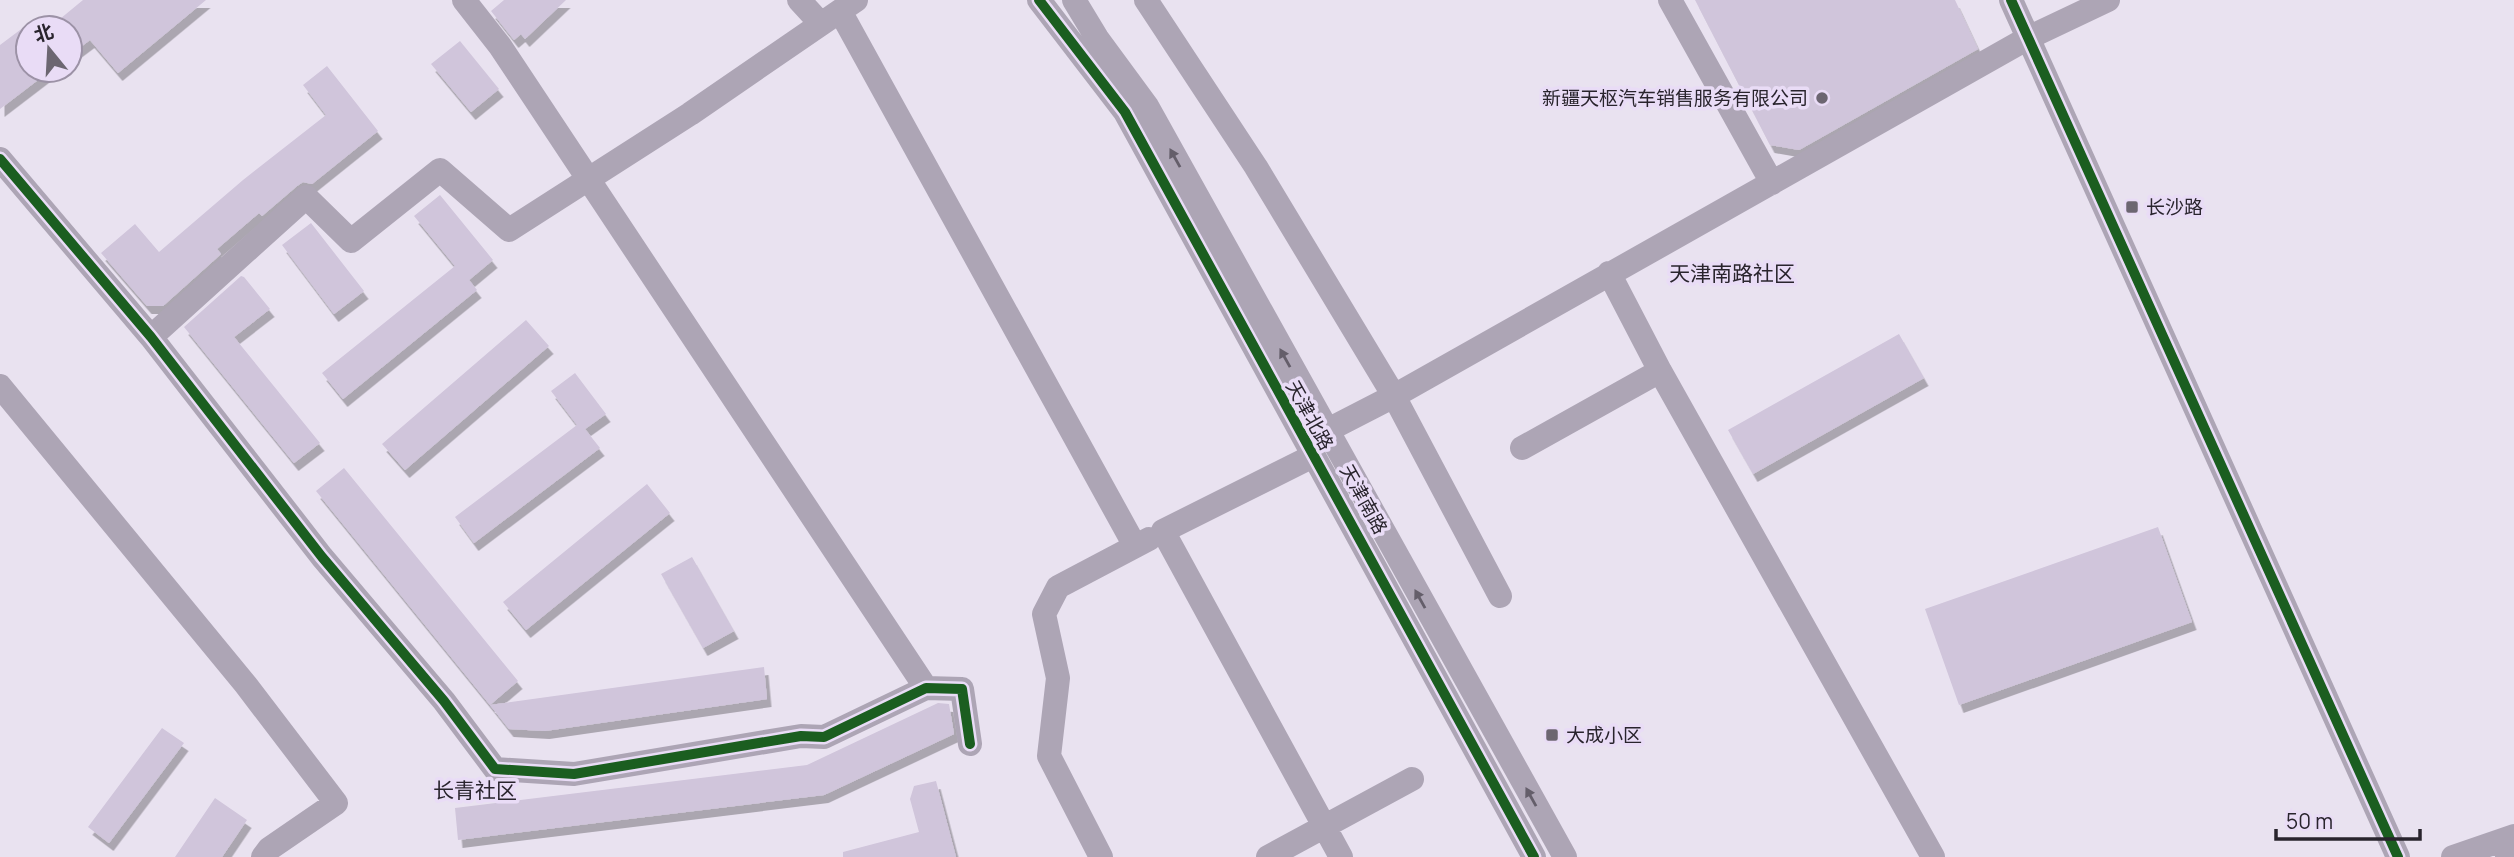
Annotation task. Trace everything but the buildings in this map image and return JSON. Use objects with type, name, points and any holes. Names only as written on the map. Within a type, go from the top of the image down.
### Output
[{"type":"street","points":[[464,0],[500,46],[926,688]]},
{"type":"street","points":[[799,0],[839,12],[1135,546]]},
{"type":"street","name":"天津北路","points":[[1039,0],[1125,112],[1534,857]]},
{"type":"street","name":"天津南路","points":[[1074,0],[1097,38],[1147,106],[1565,857]]},
{"type":"street","points":[[1146,0],[1256,167],[1394,396],[1500,596]]},
{"type":"street","points":[[1670,0],[1772,183]]},
{"type":"street","points":[[2011,0],[2398,857]]},
{"type":"street","points":[[1326,431],[1394,396],[2028,38],[2108,0]]},
{"type":"street","points":[[150,337],[306,197],[351,241],[440,170],[509,230],[690,114],[839,12]]},
{"type":"street","points":[[0,159],[150,337],[322,557],[444,701],[495,769],[574,774],[801,736],[824,737],[926,688],[962,690],[970,744]]},
{"type":"street","points":[[1609,273],[1660,371],[1933,857]]},
{"type":"street","points":[[1522,448],[1660,371]]},
{"type":"street","points":[[0,386],[246,685],[336,803],[269,849],[263,857]]},
{"type":"street","points":[[1101,857],[1049,756],[1058,678],[1044,614],[1058,587],[1313,456]]},
{"type":"street","points":[[1163,531],[1341,857]]},
{"type":"street","points":[[1268,857],[1412,779]]},
{"type":"street","points":[[2453,857],[2514,836]]},
{"type":"street","points":[[2507,857],[2514,854]]},
{"type":"cycle path","points":[[1039,0],[1125,112],[1534,857]]},
{"type":"cycle path","points":[[2011,0],[2398,857]]},
{"type":"cycle path","points":[[0,159],[151,337],[322,557],[444,701],[495,769],[574,774],[801,736],[824,737],[926,688],[962,689],[970,744]]},
{"type":"place","name":"新疆天枢汽车销售服务有限公司","points":[[1822,98]]},
{"type":"place","name":"长沙路","points":[[2132,207]]},
{"type":"place","name":"大成小区","points":[[1552,735]]},
{"type":"district","name":"天津南路社区","points":[[1732,273]]},
{"type":"district","name":"长青社区","points":[[475,790]]}]
